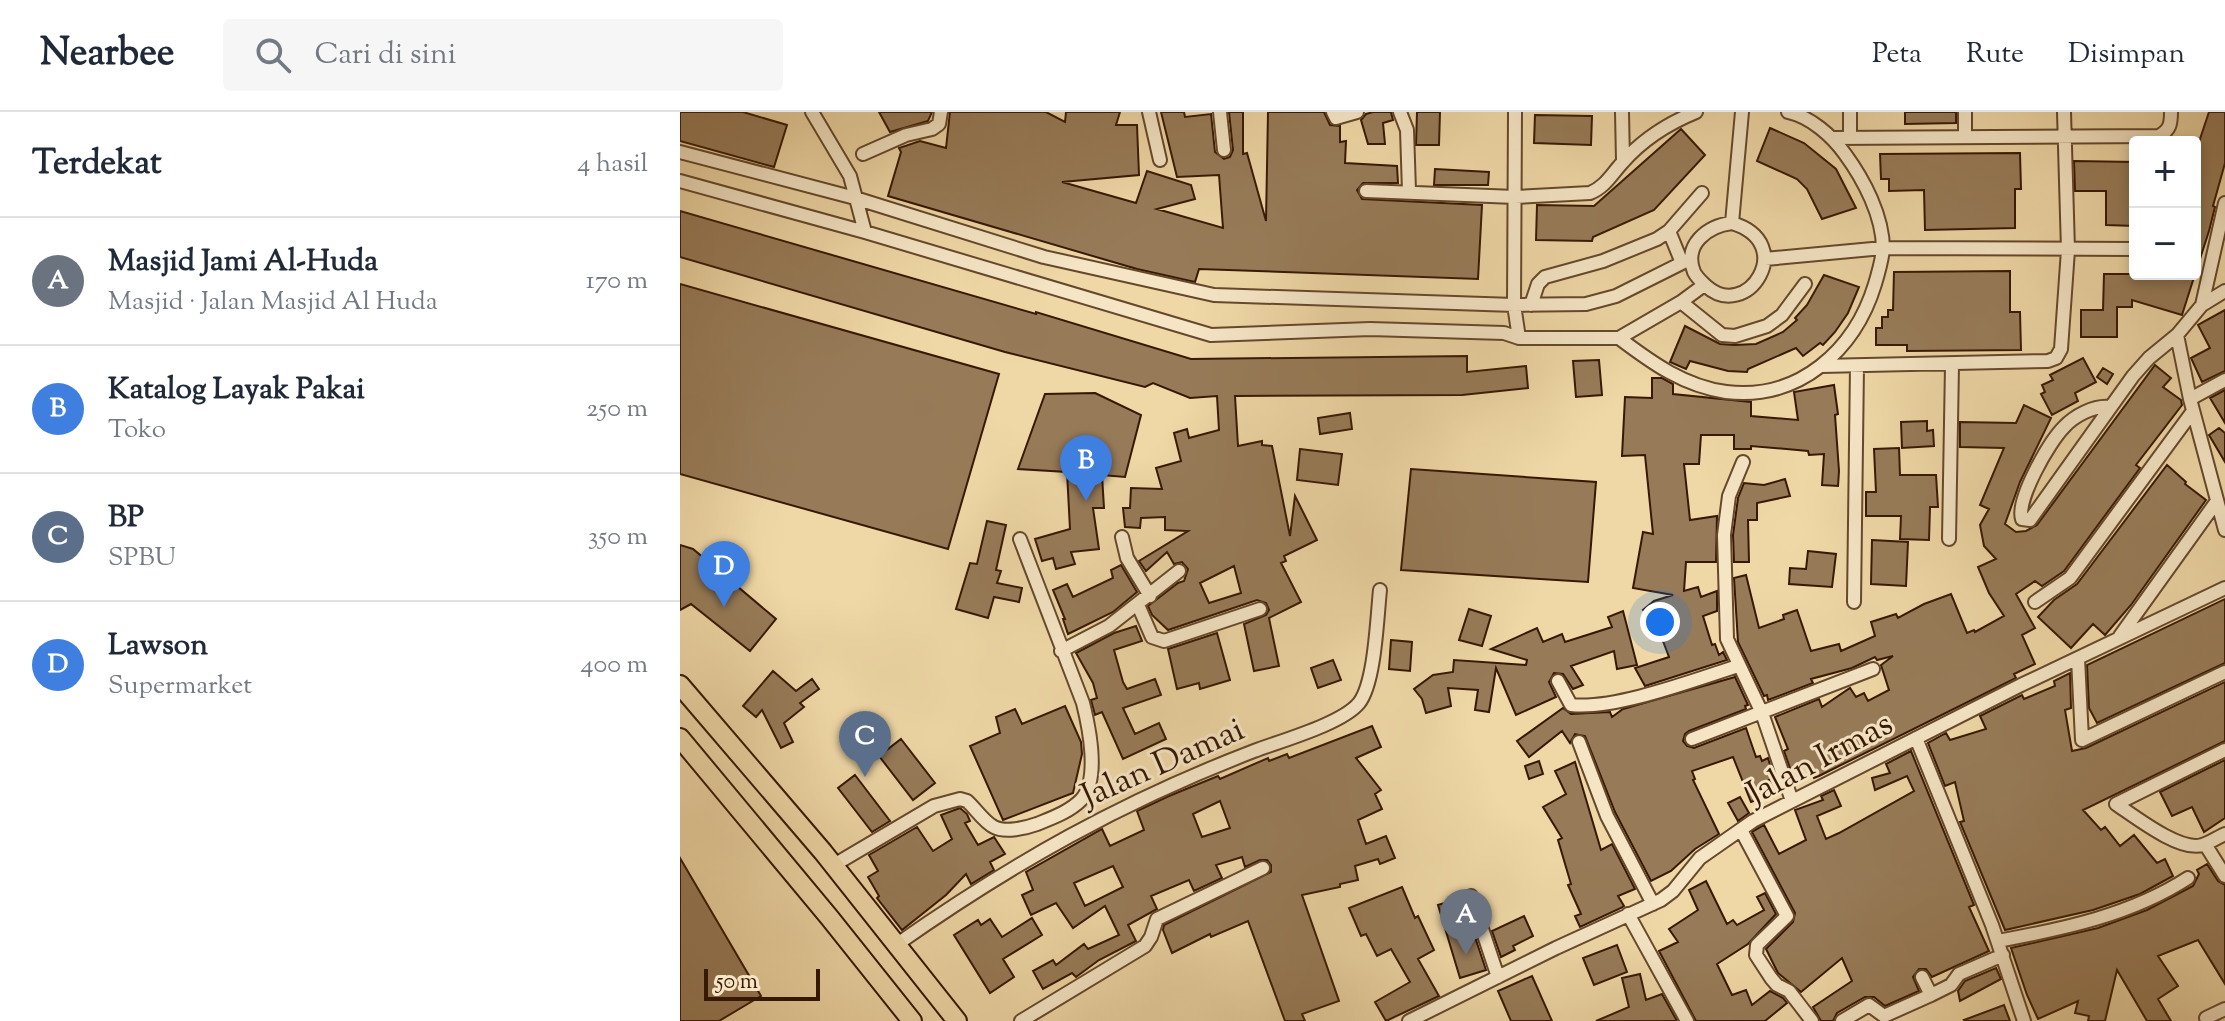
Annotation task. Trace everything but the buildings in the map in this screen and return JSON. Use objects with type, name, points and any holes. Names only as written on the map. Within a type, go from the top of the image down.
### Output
[{"type":"main road","points":[[680,685],[834,865],[957,1021]]},
{"type":"main road","points":[[680,738],[912,1021]]},
{"type":"street","points":[[812,112],[850,176],[865,232]]},
{"type":"street","points":[[863,154],[906,135],[932,129],[939,124],[941,112]]},
{"type":"street","points":[[1149,112],[1160,160]]},
{"type":"street","points":[[1220,112],[1224,150]]},
{"type":"street","points":[[1333,112],[1336,118],[1340,118],[1357,112]]},
{"type":"street","points":[[1400,112],[1407,130],[1409,191]]},
{"type":"street","points":[[1515,112],[1514,305],[1519,338]]},
{"type":"street","points":[[1622,112],[1623,161]]},
{"type":"street","points":[[1366,191],[1515,197],[1590,193],[1606,184],[1623,161],[1655,133],[1696,112]]},
{"type":"street","points":[[1732,223],[1742,112]]},
{"type":"street","points":[[1619,338],[1654,364],[1686,382],[1727,392],[1759,391],[1796,380],[1821,366],[1848,341],[1867,311],[1883,248],[1876,212],[1861,175],[1833,138],[1798,114],[1788,112]]},
{"type":"street","points":[[1850,112],[1850,138]]},
{"type":"street","points":[[1965,112],[1965,136]]},
{"type":"street","points":[[1821,366],[1952,365],[2048,361],[2056,358],[2061,349],[2068,250],[2064,112]]},
{"type":"street","points":[[1833,138],[2159,136],[2167,132],[2171,125],[2171,112]]},
{"type":"street","points":[[680,152],[855,198],[1044,257],[1214,295],[1514,305],[1586,304],[1616,296],[1686,261],[1704,232],[1732,223],[1756,235],[1763,246],[1765,259],[1762,273],[1754,285],[1742,293],[1728,296],[1713,293],[1696,277],[1686,261],[1669,231]]},
{"type":"street","points":[[680,181],[865,232],[1211,335],[1370,329],[1504,333],[1519,338],[1619,338],[1704,285]]},
{"type":"street","points":[[1531,305],[1538,284],[1545,277],[1603,261],[1657,239],[1669,231],[1702,193]]},
{"type":"street","points":[[2202,305],[2225,203]]},
{"type":"street","points":[[1765,259],[1883,248],[2129,249]]},
{"type":"street","points":[[2211,264],[2225,261]]},
{"type":"street","points":[[1681,302],[1722,335],[1735,336],[1767,326],[1782,315],[1805,284]]},
{"type":"street","points":[[2110,407],[2103,406],[2080,415],[2066,424],[2055,437],[2024,497],[2020,511],[2022,519],[2030,520],[2110,407],[2149,358],[2177,335],[2202,305],[2225,291]]},
{"type":"street","points":[[2177,335],[2225,530]]},
{"type":"street","points":[[1949,539],[1952,365]]},
{"type":"street","points":[[1854,602],[1857,366]]},
{"type":"street","points":[[2035,602],[2070,578],[2192,405],[2225,380]]},
{"type":"street","points":[[1743,462],[1729,496],[1724,535],[1727,639],[1762,713],[1792,801]]},
{"type":"street","points":[[2212,480],[2225,473]]},
{"type":"street","name":"Jalan Irmas","points":[[1409,1021],[1653,904],[1673,891],[1700,858],[1741,830],[1916,738],[2118,639],[2217,501]]},
{"type":"street","points":[[1122,537],[1127,558],[1150,596]]},
{"type":"street","points":[[834,865],[934,806],[949,802],[967,801],[994,827],[1007,829],[1051,819],[1083,799],[1091,765],[1091,731],[1020,539]]},
{"type":"street","points":[[1061,651],[1109,626],[1179,571]]},
{"type":"street","points":[[2118,639],[2225,588]]},
{"type":"street","name":"Jalan Damai","points":[[896,945],[957,902],[1077,829],[1143,797],[1351,711],[1368,684],[1380,590]]},
{"type":"street","points":[[1138,605],[1152,637],[1164,641],[1260,609]]},
{"type":"street","points":[[2078,658],[2081,739],[2225,672]]},
{"type":"street","points":[[1558,681],[1571,705],[1580,706],[1629,699],[1738,666]]},
{"type":"street","points":[[1692,739],[1873,669]]},
{"type":"street","points":[[1916,738],[1998,941],[2024,1021]]},
{"type":"street","points":[[1579,742],[1607,816],[1653,904]]},
{"type":"street","points":[[2225,750],[2116,804],[2175,840],[2195,846],[2225,834]]},
{"type":"street","points":[[1741,830],[1787,916],[1757,945],[1756,955],[1777,985],[1789,991],[1812,1021]]},
{"type":"street","points":[[2205,844],[2225,876]]},
{"type":"street","points":[[1021,1021],[1145,946],[1157,919],[1263,868]]},
{"type":"street","points":[[1998,941],[2087,923],[2158,895],[2188,878]]},
{"type":"street","points":[[1471,896],[1498,977]]},
{"type":"street","points":[[1628,914],[1687,1021]]},
{"type":"street","points":[[1842,1021],[1869,1005],[1884,1016],[1951,985],[1959,974],[2003,955]]},
{"type":"street","points":[[1922,977],[1931,995]]},
{"type":"street","points":[[2206,1018],[2225,1009]]},
{"type":"place","name":"Katalog Layak Pakai","points":[[1086,501]]},
{"type":"place","name":"Lawson","points":[[724,607]]},
{"type":"place","name":"BP","points":[[865,777]]},
{"type":"place","name":"Masjid Jami Al-Huda","points":[[1466,955]]}]
